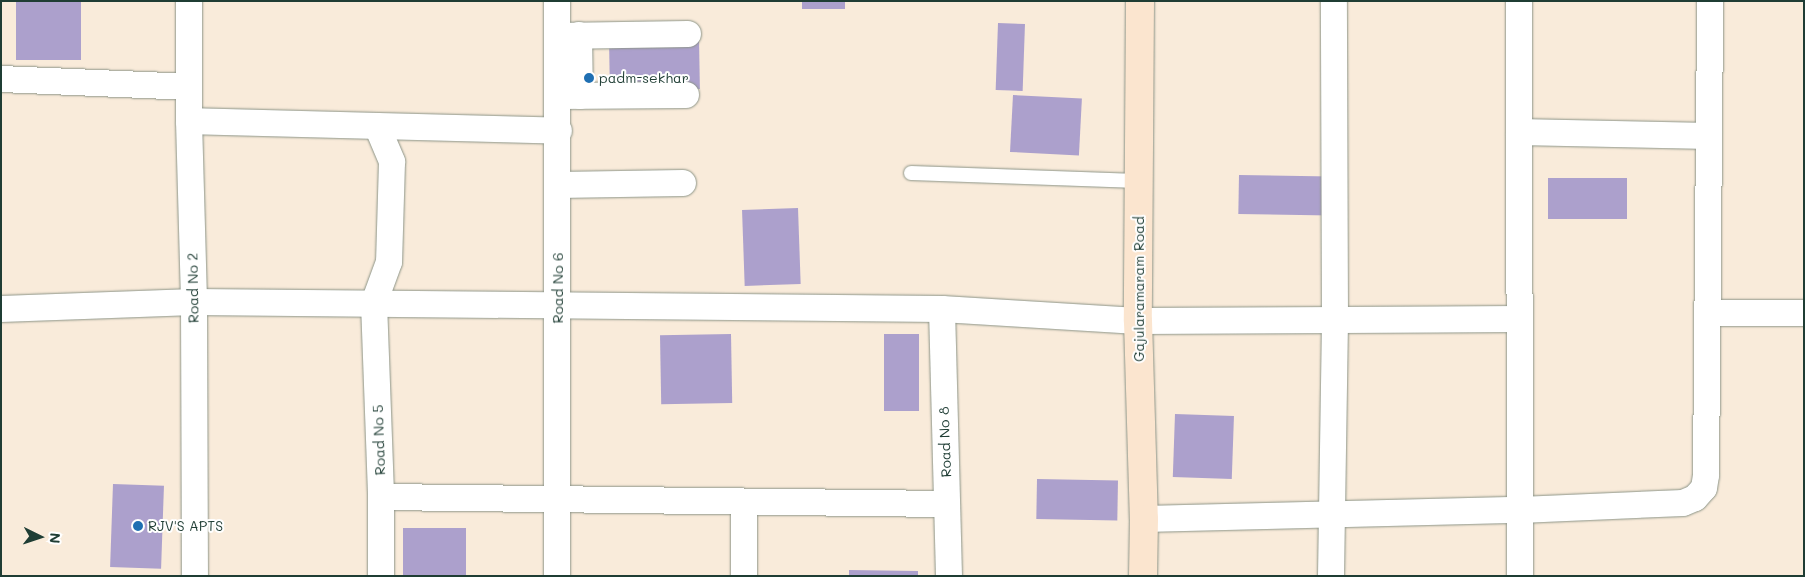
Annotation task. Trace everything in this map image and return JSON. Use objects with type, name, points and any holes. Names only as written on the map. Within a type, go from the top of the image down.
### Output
[{"type":"main road","name":"Gajularamaram Road","points":[[1140,1],[1138,322],[1144,576]]},
{"type":"street","name":"Road No 2","points":[[189,1],[189,121],[194,302],[195,576]]},
{"type":"street","name":"Road No 6","points":[[557,576],[559,131],[569,96],[569,36],[558,1]]},
{"type":"street","points":[[1331,576],[1335,321],[1334,1]]},
{"type":"street","points":[[1519,1],[1520,576]]},
{"type":"street","points":[[1144,518],[1520,510],[1683,503],[1695,498],[1704,488],[1706,475],[1710,1]]},
{"type":"street","points":[[569,36],[688,34]]},
{"type":"street","points":[[1,79],[189,87]]},
{"type":"street","points":[[569,96],[686,95]]},
{"type":"street","points":[[189,121],[559,131]]},
{"type":"street","points":[[374,303],[389,262],[392,162],[377,126]]},
{"type":"street","points":[[1520,132],[1709,136]]},
{"type":"street","points":[[558,185],[683,183]]},
{"type":"street","points":[[1,309],[194,302],[374,303],[942,309],[1138,322],[1519,320]]},
{"type":"street","name":"Road No 5","points":[[374,303],[381,497],[381,576]]},
{"type":"street","name":"Road No 8","points":[[942,309],[949,576]]},
{"type":"street","points":[[1707,313],[1804,313]]},
{"type":"street","points":[[381,497],[947,504]]},
{"type":"street","points":[[744,502],[744,576]]},
{"type":"lane","points":[[911,172],[1138,181]]},
{"type":"building","points":[[16,1],[81,1],[81,60],[16,60]]},
{"type":"building","points":[[802,1],[845,1],[845,9],[802,9]]},
{"type":"building","points":[[998,23],[1025,24],[1023,91],[996,90]]},
{"type":"building","points":[[699,38],[700,89],[610,91],[609,40]]},
{"type":"building","points":[[1013,95],[1082,99],[1079,156],[1010,152]]},
{"type":"building","points":[[1239,175],[1331,177],[1330,216],[1238,214]]},
{"type":"building","points":[[1548,178],[1627,178],[1627,219],[1548,219]]},
{"type":"building","points":[[798,208],[801,284],[745,286],[742,210]]},
{"type":"building","points":[[731,334],[732,403],[661,404],[660,335]]},
{"type":"building","points":[[884,334],[919,334],[919,411],[884,411]]},
{"type":"building","points":[[1175,414],[1234,416],[1232,479],[1173,477]]},
{"type":"building","points":[[1037,479],[1118,480],[1117,520],[1036,519]]},
{"type":"building","name":"RJV'S APTS","points":[[113,484],[164,486],[161,569],[110,567]]},
{"type":"building","points":[[403,528],[466,528],[466,576],[403,576]]},
{"type":"building","points":[[849,570],[918,571],[918,576],[849,576]]},
{"type":"place","name":"padm-sekhar","points":[[589,78]]},
{"type":"place","name":"RJV'S APTS","points":[[138,526]]}]
